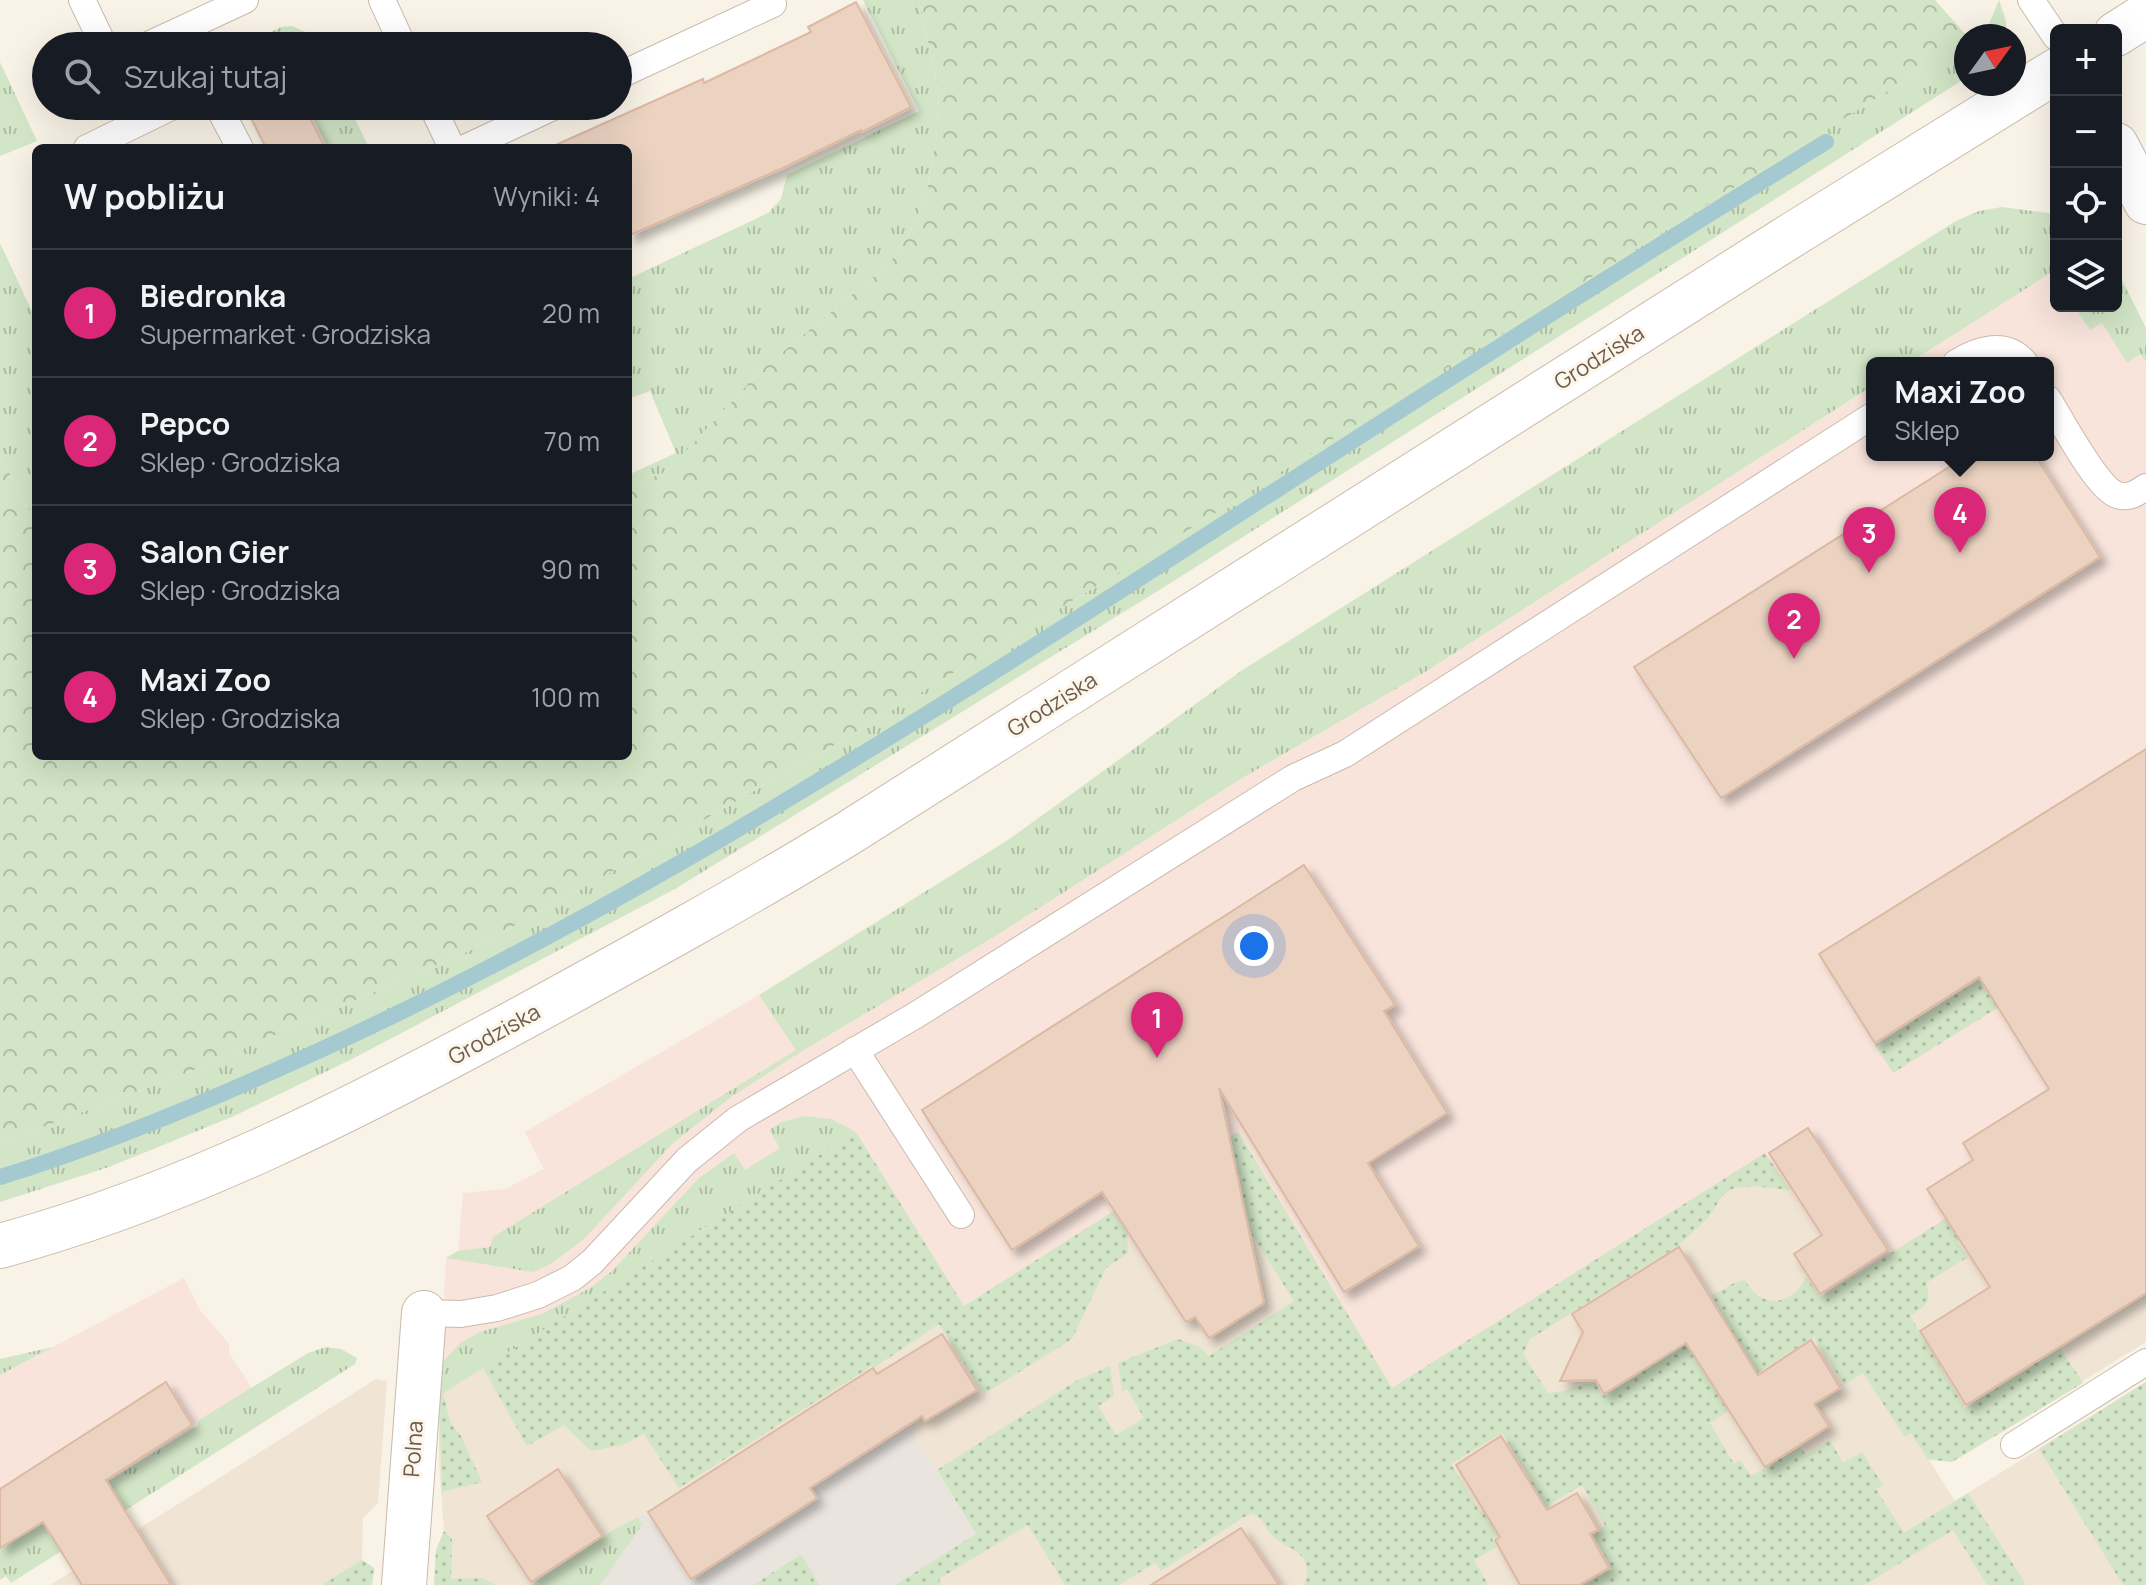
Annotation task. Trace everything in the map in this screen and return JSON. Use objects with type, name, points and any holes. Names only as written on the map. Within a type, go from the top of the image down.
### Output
[{"type":"main road","points":[[2122,30],[2146,15]]},
{"type":"main road","name":"Grodziska","points":[[0,1246],[137,1201],[300,1131],[454,1056],[748,893],[847,834],[2050,75]]},
{"type":"main road","points":[[2122,156],[2146,202]]},
{"type":"main road","name":"Polna","points":[[404,1585],[424,1313]]},
{"type":"lane","points":[[82,0],[97,32]]},
{"type":"lane","points":[[176,32],[245,0]]},
{"type":"lane","points":[[382,0],[397,32]]},
{"type":"lane","points":[[2031,0],[2050,28]]},
{"type":"lane","points":[[632,69],[773,4]]},
{"type":"lane","points":[[93,144],[127,120]]},
{"type":"lane","points":[[225,120],[238,144]]},
{"type":"lane","points":[[439,120],[450,144]]},
{"type":"lane","points":[[474,144],[525,120]]},
{"type":"lane","points":[[1967,357],[1999,348],[2020,357]]},
{"type":"lane","points":[[2054,409],[2101,483],[2119,496],[2132,495],[2146,487]]},
{"type":"lane","points":[[424,1313],[461,1314],[497,1308],[538,1295],[572,1278],[592,1262],[700,1148],[745,1114],[916,1015],[1293,778],[1345,754],[1866,420]]},
{"type":"lane","points":[[855,1050],[961,1215]]},
{"type":"lane","points":[[2014,1445],[2146,1362]]},
{"type":"shaded area","points":[[2050,273],[2050,312],[2115,312],[2146,362],[2146,1214],[2092,1126],[1850,1279],[1765,1153],[1392,1388],[1239,1132],[964,1306],[815,1156],[439,1396],[446,1258],[458,1251],[463,1193],[505,1189],[544,1169],[525,1132],[759,995],[799,1053],[994,937],[1239,780],[1425,672],[1866,390],[1866,461],[2054,461],[2054,357],[1918,357]]},
{"type":"shaded area","points":[[2093,1126],[2146,1214],[2146,1342],[1952,1462],[1929,1460],[1955,1501],[2146,1382],[2146,1585],[895,1585],[976,1533],[873,1369],[528,1585],[434,1585],[436,1550],[444,1531],[439,1464],[439,1396],[815,1156],[1238,1132],[1765,1153],[1850,1279]]},
{"type":"shaded area","points":[[184,1278],[200,1310],[229,1344],[229,1353],[252,1388],[0,1549],[0,1375]]},
{"type":"shaded area","points":[[873,1368],[976,1534],[895,1585],[820,1585],[801,1554],[753,1585],[528,1585],[611,1531],[648,1512]]},
{"type":"shaded area","points":[[376,1379],[387,1381],[378,1503],[363,1518],[362,1560],[374,1568],[372,1585],[50,1585]]},
{"type":"green space","points":[[863,0],[919,0],[939,94],[936,139],[926,196],[909,234],[889,264],[760,371],[676,462],[662,474],[632,484],[632,473],[676,453],[650,391],[632,398],[632,277],[768,213],[781,199],[787,175],[919,111]]},
{"type":"green space","points":[[919,0],[1935,0],[1956,24],[1954,50],[1161,547],[813,758],[469,951],[192,1071],[0,1143],[0,456],[32,516],[32,760],[632,760],[632,484],[662,474],[760,371],[889,264],[909,234],[926,196],[936,139],[939,94]]},
{"type":"green space","points":[[1999,0],[2006,24],[1989,24]]},
{"type":"green space","points":[[292,26],[306,32],[271,32]]},
{"type":"green space","points":[[1954,50],[1954,86],[1161,589],[675,889],[352,1059],[234,1116],[109,1167],[0,1202],[0,1143],[192,1071],[469,951],[813,758],[1161,547]]},
{"type":"green space","points":[[0,62],[37,141],[0,156]]},
{"type":"green space","points":[[315,120],[356,120],[367,144],[326,144]]},
{"type":"green space","points":[[2002,207],[2050,213],[2050,273],[1918,357],[1866,357],[1866,390],[1425,672],[1239,780],[994,937],[731,1097],[673,1143],[583,1240],[549,1265],[533,1272],[446,1258],[458,1251],[490,1247],[493,1237],[796,1050],[759,995],[1008,840],[1244,669],[1956,221],[1979,211]]},
{"type":"green space","points":[[0,243],[32,311],[32,516],[0,456]]},
{"type":"green space","points":[[2122,280],[2146,328],[2146,362],[2140,354],[2127,363],[2102,323],[2090,330],[2078,312],[2122,312]]},
{"type":"green space","points":[[2146,875],[2146,915],[1893,1073],[1875,1045]]},
{"type":"green space","points":[[804,1116],[831,1119],[856,1132],[439,1396],[440,1365],[460,1343],[480,1332],[542,1314],[590,1288],[612,1271],[699,1178],[734,1153],[745,1170],[780,1148],[769,1130],[782,1122]]},
{"type":"green space","points":[[2093,1126],[2031,1194],[1956,1241],[1968,1257],[1926,1283],[1927,1303],[1910,1316],[1965,1408],[2060,1348],[2083,1383],[1952,1462],[1928,1459],[1911,1433],[1905,1437],[1863,1373],[1844,1385],[1814,1337],[1720,1397],[1728,1411],[1710,1423],[1734,1464],[1740,1460],[1751,1476],[1800,1447],[1806,1455],[1830,1440],[1843,1463],[1862,1452],[1883,1485],[1876,1489],[1904,1533],[1968,1493],[2026,1585],[1987,1585],[1953,1530],[1865,1585],[1585,1585],[1612,1569],[1594,1535],[1605,1525],[1582,1485],[1492,1539],[1497,1547],[1474,1560],[1486,1585],[1304,1585],[1307,1573],[1303,1558],[1277,1539],[1253,1514],[1161,1571],[1155,1563],[1119,1585],[1065,1585],[1028,1525],[939,1579],[942,1585],[895,1585],[976,1534],[937,1470],[1076,1381],[1110,1366],[1114,1396],[1098,1406],[1116,1435],[1144,1418],[1127,1389],[1122,1391],[1118,1363],[1178,1339],[1200,1347],[1209,1356],[1294,1301],[1216,1178],[1127,1235],[1128,1253],[1106,1268],[1072,1339],[984,1394],[939,1324],[679,1488],[644,1434],[622,1445],[591,1451],[564,1425],[527,1446],[483,1368],[856,1132],[964,1306],[1238,1132],[1392,1388],[1765,1153],[1790,1190],[1754,1186],[1734,1188],[1723,1195],[1708,1218],[1678,1246],[1530,1339],[1523,1354],[1548,1393],[1595,1383],[1603,1396],[1725,1319],[1711,1296],[1734,1283],[1745,1280],[1759,1296],[1777,1301],[1794,1294],[1806,1277],[1821,1297]],"holes":[[[1502,1433],[1531,1479],[1480,1512],[1451,1464]]]},
{"type":"green space","points":[[53,1347],[0,1375],[0,1359]]},
{"type":"green space","points":[[326,1347],[341,1349],[357,1358],[355,1364],[11,1583],[6,1576],[0,1580],[0,1549],[197,1426],[199,1420],[308,1353]]},
{"type":"green space","points":[[2146,1382],[2146,1585],[2123,1585],[2039,1449]]},
{"type":"green space","points":[[443,1393],[451,1424],[461,1436],[482,1482],[442,1492],[439,1396]]},
{"type":"green space","points":[[638,1517],[642,1525],[600,1585],[532,1585],[613,1530]]},
{"type":"green space","points":[[444,1531],[452,1539],[451,1579],[483,1578],[496,1585],[434,1585],[436,1550]]},
{"type":"green space","points":[[801,1554],[820,1585],[753,1585]]},
{"type":"green space","points":[[362,1560],[374,1568],[372,1585],[322,1585]]},
{"type":"building","points":[[856,2],[911,107],[862,132],[632,234],[632,144],[558,144],[611,120],[632,120],[632,111],[703,79],[704,83],[811,32],[808,27]]},
{"type":"building","points":[[252,120],[311,120],[323,144],[264,144]]},
{"type":"building","points":[[1959,461],[2039,461],[2100,557],[1721,798],[1634,667]]},
{"type":"building","points":[[2146,749],[2146,1293],[1966,1405],[1920,1331],[1990,1287],[1927,1189],[1973,1160],[1963,1143],[2049,1089],[1979,977],[1875,1043],[1819,954]]},
{"type":"building","points":[[1304,865],[1395,1005],[1384,1011],[1447,1113],[1368,1163],[1419,1246],[1344,1292],[1219,1088],[1264,1303],[1209,1338],[1195,1317],[1186,1322],[1102,1192],[1012,1250],[922,1110]]},
{"type":"building","points":[[1808,1128],[1888,1250],[1820,1294],[1794,1254],[1822,1235],[1769,1153]]},
{"type":"building","points":[[1679,1247],[1758,1375],[1811,1340],[1840,1388],[1814,1404],[1829,1426],[1765,1467],[1686,1343],[1604,1394],[1596,1380],[1560,1381],[1583,1332],[1572,1314]]},
{"type":"building","points":[[942,1334],[977,1390],[925,1421],[922,1416],[810,1488],[817,1498],[691,1579],[648,1512],[873,1368],[877,1374]]},
{"type":"building","points":[[166,1382],[192,1425],[106,1480],[171,1585],[82,1585],[43,1522],[0,1548],[0,1489]]},
{"type":"building","points":[[1501,1436],[1547,1510],[1577,1493],[1598,1530],[1590,1534],[1609,1568],[1579,1585],[1520,1585],[1495,1540],[1500,1537],[1456,1465]]},
{"type":"building","points":[[558,1469],[602,1536],[531,1582],[487,1516]]},
{"type":"building","points":[[1241,1528],[1279,1585],[1151,1585]]},
{"type":"waterway","points":[[0,1177],[154,1122],[305,1057],[498,963],[592,913],[869,750],[1826,142]]},
{"type":"place","name":"Maxi Zoo","points":[[1960,553]]},
{"type":"place","name":"Salon Gier","points":[[1869,573]]},
{"type":"place","name":"Pepco","points":[[1794,659]]},
{"type":"place","name":"Biedronka","points":[[1157,1058]]}]
